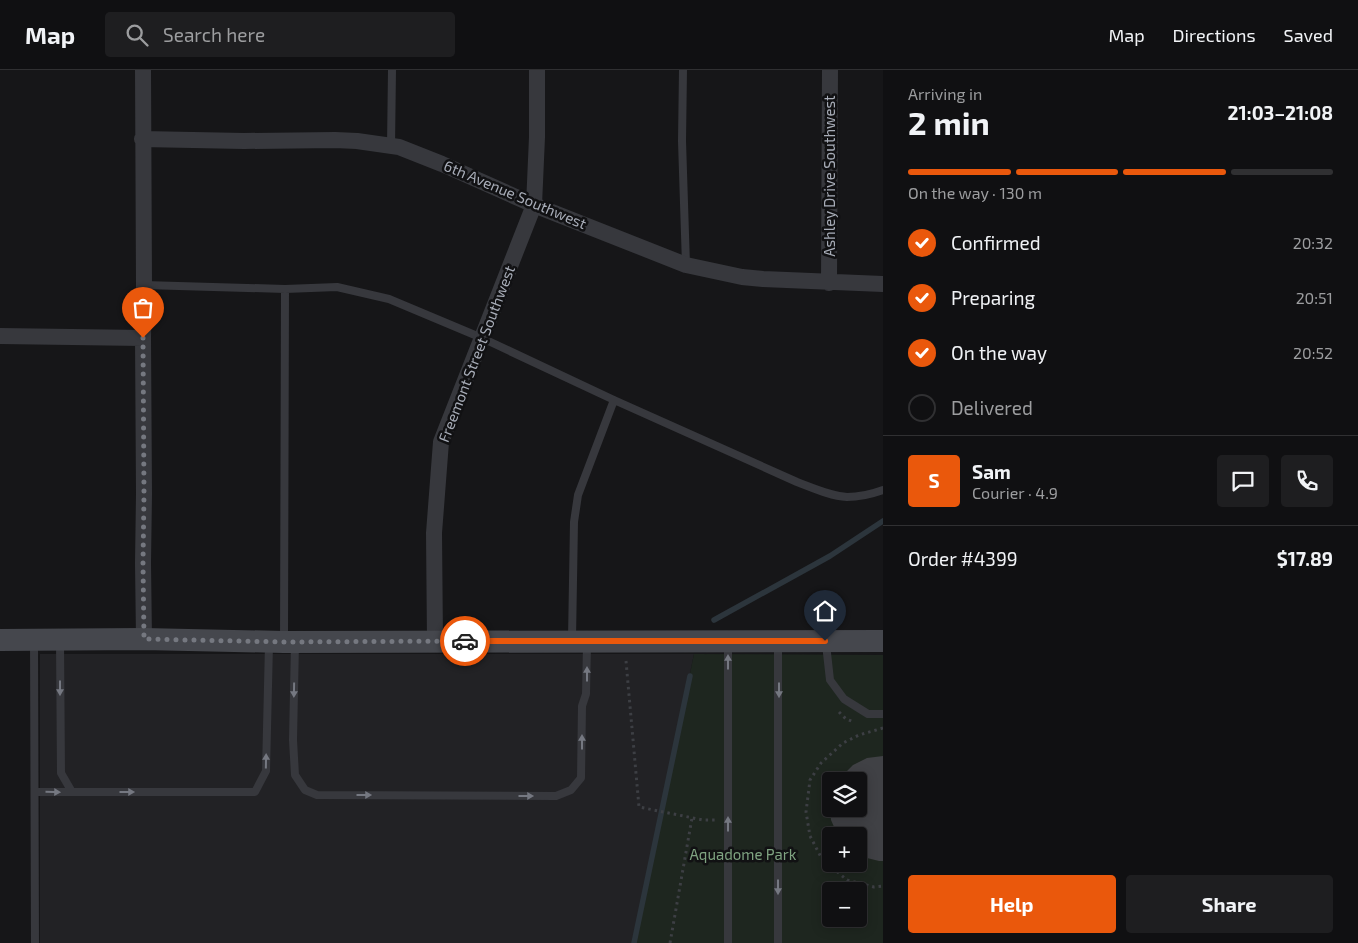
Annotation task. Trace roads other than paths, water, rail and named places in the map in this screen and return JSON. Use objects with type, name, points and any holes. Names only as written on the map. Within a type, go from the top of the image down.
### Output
[{"type":"street","points":[[143,70],[144,639]]},
{"type":"street","name":"Freemont Street Southwest","points":[[434,641],[434,533],[441,442],[534,205],[537,70]]},
{"type":"street","name":"Ashley Drive Southwest","points":[[829,283],[830,70]]},
{"type":"street","name":"6th Avenue Southwest","points":[[142,139],[335,140],[399,147],[534,205],[686,265],[763,280],[883,284]]},
{"type":"street","points":[[0,336],[143,338]]},
{"type":"street","points":[[0,640],[883,641]]},
{"type":"lane","points":[[391,146],[392,70]]},
{"type":"lane","points":[[682,70],[686,265]]},
{"type":"lane","points":[[144,285],[285,289],[337,287],[389,299],[482,338],[614,400],[822,492],[848,497],[868,495],[883,490]]},
{"type":"lane","points":[[285,289],[283,641],[295,775],[304,790],[317,795],[556,796],[571,790],[581,778],[582,706],[586,694],[579,641],[574,522],[578,495],[614,400]]},
{"type":"lane","points":[[34,639],[35,943]]},
{"type":"lane","points":[[60,639],[61,773],[72,792]]},
{"type":"lane","points":[[35,792],[255,792],[266,771],[283,641]]},
{"type":"lane","points":[[728,641],[728,943]]},
{"type":"lane","points":[[778,641],[778,943]]},
{"type":"lane","points":[[825,641],[830,680],[844,699],[868,714],[883,714]]},
{"type":"waterway","points":[[714,620],[830,556],[883,521]]},
{"type":"waterway","points":[[634,943],[690,676]]},
{"type":"park label","name":"Aquadome Park","points":[[743,855]]}]
